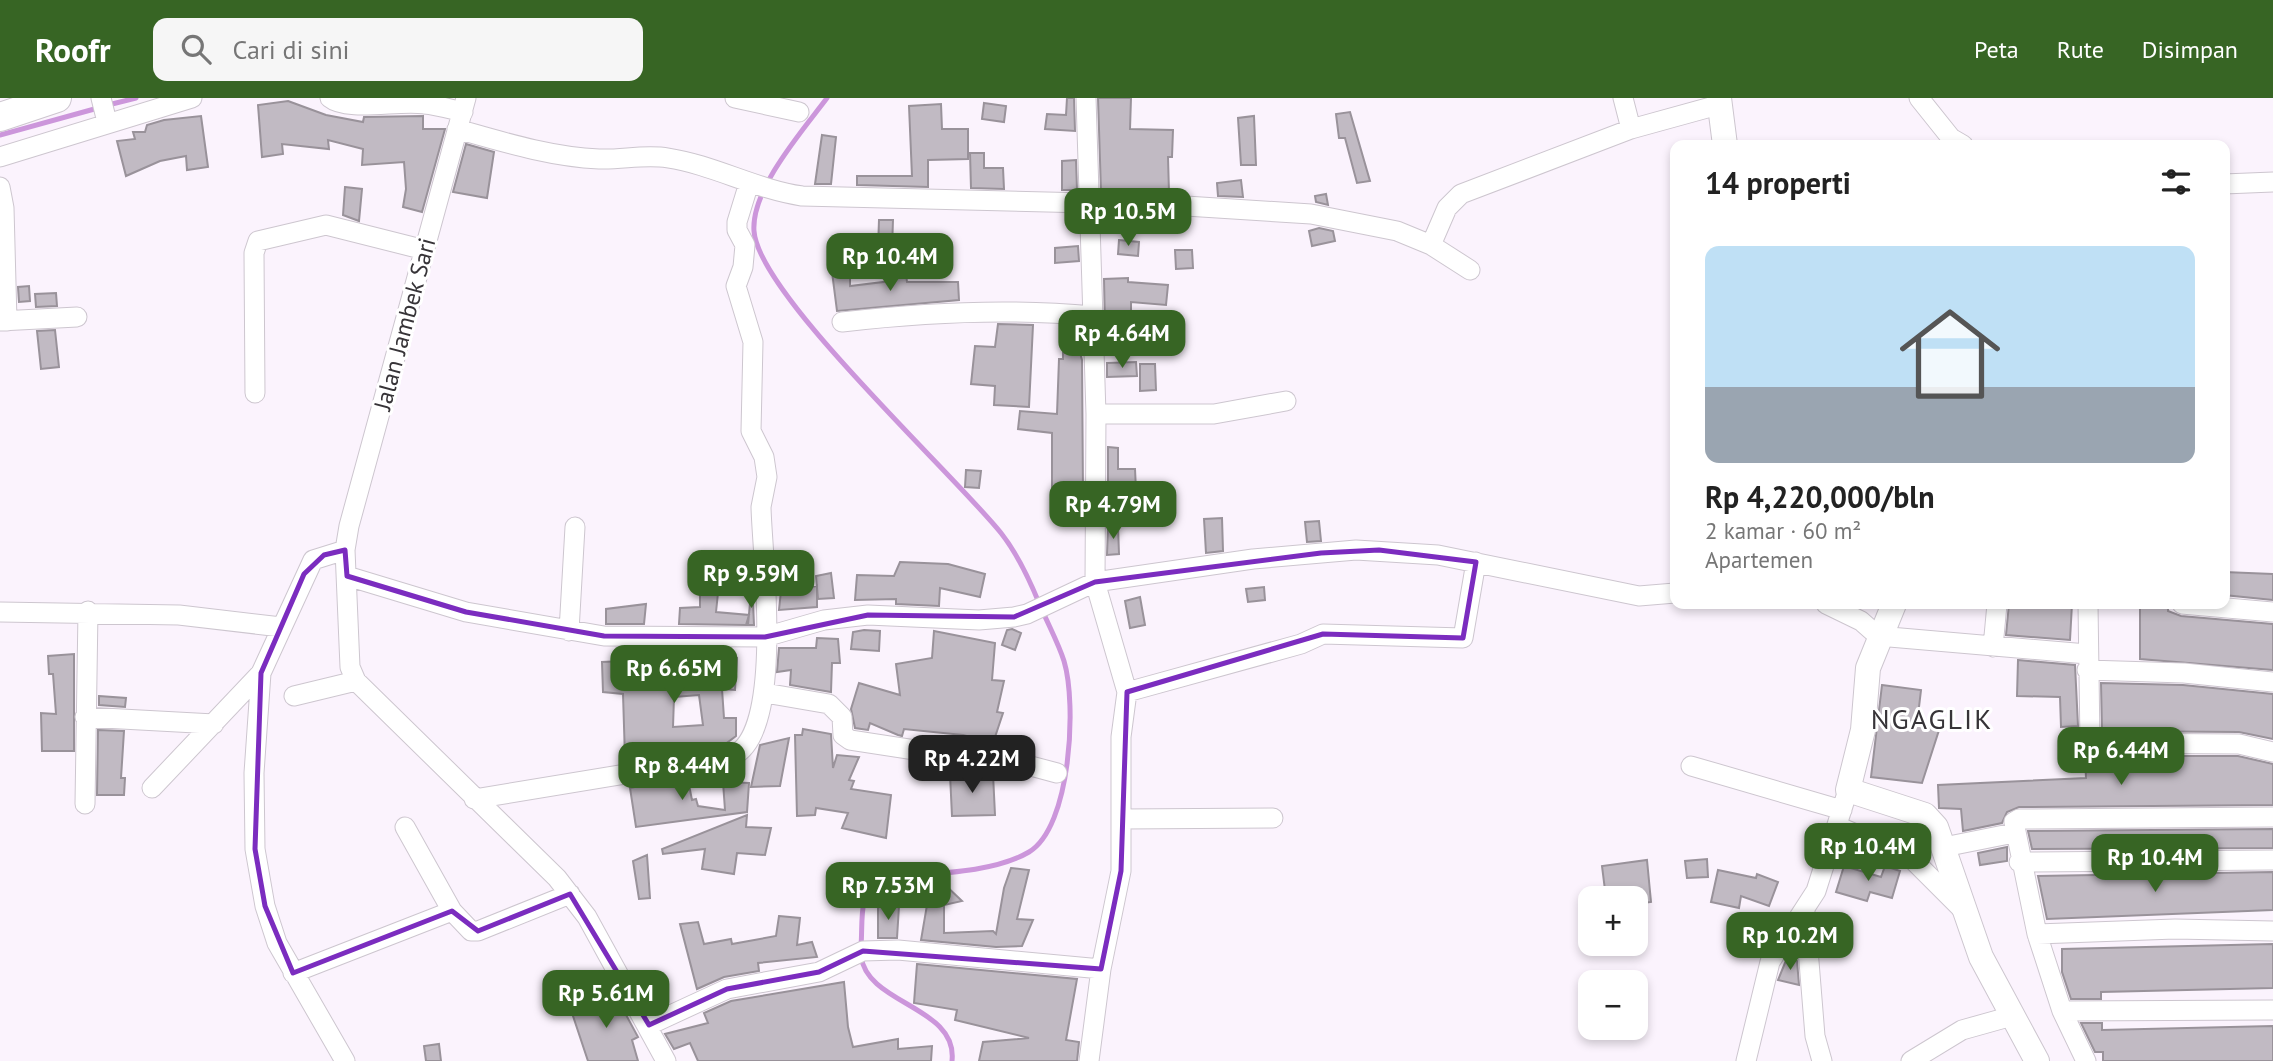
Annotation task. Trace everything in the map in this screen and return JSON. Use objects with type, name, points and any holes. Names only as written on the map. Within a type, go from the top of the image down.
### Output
[{"type":"main road","points":[[0,117],[49,99]]},
{"type":"street","points":[[101,98],[107,122]]},
{"type":"street","points":[[0,157],[107,122],[142,105],[192,98]]},
{"type":"street","points":[[330,98],[346,105],[387,101],[424,103],[462,113],[533,149],[577,157],[669,158],[726,173],[774,191],[818,197],[1170,205],[1311,214],[1397,231],[1431,245],[1470,270]]},
{"type":"street","points":[[735,98],[799,112]]},
{"type":"street","points":[[1086,98],[1096,414],[1096,582],[1127,692],[1121,737],[1121,871],[1101,969],[1089,1061]]},
{"type":"street","points":[[1623,98],[1631,129]]},
{"type":"street","points":[[1919,98],[1954,140]]},
{"type":"street","points":[[1431,245],[1447,208],[1461,194],[1631,129],[1719,101],[1724,140]]},
{"type":"street","name":"Jalan Jambek Sari","points":[[356,681],[348,646],[345,550],[462,113]]},
{"type":"street","points":[[2230,184],[2273,182]]},
{"type":"street","points":[[474,799],[739,754],[758,727],[765,693],[761,507],[767,477],[766,463],[751,431],[753,342],[736,286],[743,267],[746,245],[737,230],[737,222],[751,184]]},
{"type":"street","points":[[0,187],[4,208],[3,321],[77,317]]},
{"type":"street","points":[[255,393],[254,253],[258,240],[327,225],[425,250]]},
{"type":"street","points":[[842,322],[980,310],[1093,316]]},
{"type":"street","points":[[1096,414],[1214,414],[1286,401]]},
{"type":"street","points":[[569,631],[575,527]]},
{"type":"street","points":[[152,788],[261,673],[313,560],[345,550]]},
{"type":"street","points":[[347,576],[466,612],[604,636],[765,637],[824,620],[868,615],[979,620],[1027,614],[1096,582],[1253,559],[1356,550],[1437,555],[1639,597],[1670,594]]},
{"type":"street","points":[[1127,692],[1304,643],[1324,634],[1463,638],[1476,562]]},
{"type":"street","points":[[2230,608],[2273,612]]},
{"type":"street","points":[[1836,609],[1861,621],[1878,636],[2273,682]]},
{"type":"street","points":[[1746,1061],[1770,962],[1805,912],[1816,891],[1863,730],[1868,668],[1878,636],[1892,609]]},
{"type":"street","points":[[1993,648],[1997,609]]},
{"type":"street","points":[[2088,609],[2090,743],[2239,744],[2273,752]]},
{"type":"street","points":[[0,612],[88,611],[179,615],[281,627]]},
{"type":"street","points":[[85,804],[88,611]]},
{"type":"street","points":[[261,673],[254,774],[255,849],[265,906],[278,943],[293,973],[345,1061]]},
{"type":"street","points":[[294,696],[356,681],[417,738],[474,799],[541,859],[587,916],[649,1025],[666,1061]]},
{"type":"street","points":[[765,693],[829,704],[842,717],[843,735],[850,740],[915,750],[960,747],[1057,774]]},
{"type":"street","points":[[85,717],[214,724]]},
{"type":"street","points":[[1691,766],[1842,809],[1925,815],[1936,827],[1944,847],[1962,909],[1981,957],[2037,1061]]},
{"type":"street","points":[[1842,809],[1911,858],[1962,909]]},
{"type":"street","points":[[2086,1061],[2062,1011],[2036,934],[2014,833],[2014,822],[2019,819],[2273,817]]},
{"type":"street","points":[[1123,819],[1273,818]]},
{"type":"street","points":[[404,827],[452,911],[471,932],[570,894]]},
{"type":"street","points":[[1944,847],[2014,833]]},
{"type":"street","points":[[2020,862],[2273,860]]},
{"type":"street","points":[[293,973],[452,911]]},
{"type":"street","points":[[1805,912],[1815,1036],[1822,1061]]},
{"type":"street","points":[[2036,934],[2175,929],[2273,931]]},
{"type":"street","points":[[649,1025],[727,989],[819,972],[863,951],[898,950],[1101,969]]},
{"type":"street","points":[[2062,1011],[2273,1010]]},
{"type":"street","points":[[1910,1061],[1962,1030],[2012,1016]]},
{"type":"highlighted area","points":[[345,550],[347,576],[466,612],[604,636],[765,637],[868,615],[1014,617],[1095,582],[1321,553],[1379,550],[1476,562],[1463,638],[1323,634],[1127,692],[1121,871],[1101,969],[863,951],[819,972],[727,989],[649,1025],[570,894],[478,931],[452,911],[293,973],[265,906],[255,849],[261,673],[304,574],[324,555]]},
{"type":"building","points":[[1067,98],[1074,98],[1075,131],[1045,129],[1047,114],[1066,115]]},
{"type":"building","points":[[1098,98],[1131,98],[1130,129],[1173,130],[1172,157],[1168,157],[1169,193],[1101,191]]},
{"type":"building","points":[[288,101],[326,115],[363,122],[364,117],[423,116],[423,129],[445,129],[422,212],[403,207],[406,189],[404,162],[362,165],[363,149],[328,140],[329,149],[282,144],[283,154],[262,157],[258,105]]},
{"type":"building","points":[[984,103],[1006,106],[1004,122],[982,119]]},
{"type":"building","points":[[941,104],[942,129],[968,129],[968,159],[928,160],[928,187],[857,185],[857,176],[912,176],[909,106]]},
{"type":"building","points":[[1350,112],[1370,181],[1357,183],[1345,138],[1339,138],[1336,114]]},
{"type":"building","points":[[201,116],[208,167],[187,170],[186,156],[160,161],[126,176],[117,141],[135,139],[133,132],[145,132],[147,125],[164,120]]},
{"type":"building","points":[[1254,116],[1256,165],[1241,165],[1238,118]]},
{"type":"building","points":[[822,135],[836,137],[831,184],[815,184]]},
{"type":"building","points":[[466,144],[494,152],[487,198],[453,192]]},
{"type":"building","points":[[970,153],[984,153],[984,168],[1003,168],[1004,189],[971,188]]},
{"type":"building","points":[[1076,160],[1077,190],[1062,190],[1062,161]]},
{"type":"building","points":[[1241,180],[1243,197],[1218,196],[1217,183]]},
{"type":"building","points":[[345,187],[362,189],[359,221],[343,215]]},
{"type":"building","points":[[1326,194],[1328,205],[1316,202],[1315,196]]},
{"type":"building","points":[[879,220],[893,220],[892,249],[878,249]]},
{"type":"building","points":[[1319,228],[1333,231],[1335,241],[1312,246],[1309,231]]},
{"type":"building","points":[[1119,240],[1139,242],[1138,256],[1118,254]]},
{"type":"building","points":[[1078,246],[1079,261],[1055,263],[1055,248]]},
{"type":"building","points":[[1175,250],[1192,250],[1193,268],[1176,269]]},
{"type":"building","points":[[832,272],[850,272],[850,286],[891,281],[891,274],[906,273],[907,282],[958,282],[959,300],[837,311]]},
{"type":"building","points":[[1128,278],[1128,282],[1168,285],[1166,305],[1131,302],[1131,326],[1105,326],[1104,279]]},
{"type":"building","points":[[29,286],[30,301],[19,302],[18,287]]},
{"type":"building","points":[[56,293],[57,306],[36,307],[35,294]]},
{"type":"building","points":[[998,324],[1033,325],[1029,407],[994,405],[995,386],[971,384],[975,346],[995,347]]},
{"type":"building","points":[[55,330],[59,367],[41,369],[37,331]]},
{"type":"building","points":[[1063,353],[1080,353],[1082,360],[1083,494],[1052,493],[1052,433],[1018,429],[1020,411],[1057,414],[1059,359],[1063,359]]},
{"type":"building","points":[[1136,362],[1137,376],[1107,377],[1107,363]]},
{"type":"building","points":[[1140,364],[1155,364],[1156,390],[1140,391]]},
{"type":"building","points":[[1108,447],[1118,448],[1118,469],[1135,469],[1136,490],[1108,493]]},
{"type":"building","points":[[966,470],[981,471],[979,488],[965,487]]},
{"type":"building","points":[[1222,518],[1223,551],[1206,553],[1204,519]]},
{"type":"building","points":[[1319,521],[1321,541],[1307,542],[1305,522]]},
{"type":"building","points":[[1118,526],[1119,554],[1107,555],[1108,527]]},
{"type":"building","points":[[900,562],[948,564],[985,574],[980,597],[940,588],[939,606],[896,604],[896,599],[855,600],[857,575],[894,576]]},
{"type":"building","points":[[2230,572],[2273,574],[2273,600],[2230,596]]},
{"type":"building","points":[[831,573],[834,598],[818,599],[816,576]]},
{"type":"building","points":[[752,581],[754,625],[748,625]]},
{"type":"building","points":[[817,586],[817,607],[779,610],[781,591]]},
{"type":"building","points":[[1264,587],[1265,600],[1248,602],[1246,589]]},
{"type":"building","points":[[718,593],[716,612],[749,615],[746,625],[679,624],[680,608],[700,607],[700,594]]},
{"type":"building","points":[[1140,597],[1145,625],[1130,628],[1125,601]]},
{"type":"building","points":[[646,604],[644,624],[606,624],[606,609]]},
{"type":"building","points":[[2009,609],[2072,609],[2070,640],[2006,635]]},
{"type":"building","points":[[2140,609],[2168,609],[2181,616],[2273,624],[2273,670],[2140,659]]},
{"type":"building","points":[[1007,630],[1021,633],[1015,650],[1002,645]]},
{"type":"building","points":[[880,631],[879,651],[851,649],[853,632]]},
{"type":"building","points":[[934,631],[995,643],[992,680],[1004,681],[997,712],[1003,713],[993,743],[963,735],[904,729],[902,736],[870,723],[868,730],[855,728],[851,709],[859,683],[900,695],[896,664],[932,658]]},
{"type":"building","points":[[817,638],[838,639],[840,663],[832,663],[831,692],[790,685],[791,670],[777,672],[779,648],[816,648]]},
{"type":"building","points":[[74,654],[74,751],[42,751],[41,713],[56,714],[53,674],[49,674],[48,656]]},
{"type":"building","points":[[700,655],[737,658],[735,690],[722,689],[724,718],[736,718],[736,736],[724,745],[683,749],[684,752],[648,758],[648,754],[625,758],[623,694],[603,692],[602,662],[623,661],[623,671],[679,666],[679,661],[700,661]],"holes":[[[699,695],[703,725],[673,727],[674,697]]]},
{"type":"building","points":[[2018,660],[2075,665],[2078,726],[2061,727],[2060,697],[2017,696]]},
{"type":"building","points":[[2101,683],[2183,685],[2273,694],[2273,739],[2239,732],[2102,731]]},
{"type":"building","points":[[1882,685],[1921,690],[1917,724],[1940,727],[1922,783],[1871,777]]},
{"type":"building","points":[[99,696],[126,698],[125,707],[99,705]]},
{"type":"building","points":[[803,729],[831,734],[833,768],[837,755],[859,757],[849,780],[854,781],[851,789],[891,795],[886,838],[842,828],[848,813],[816,808],[815,815],[797,816],[795,735],[802,735]]},
{"type":"building","points":[[98,730],[124,731],[121,778],[125,778],[124,795],[97,795]]},
{"type":"building","points":[[789,738],[780,786],[751,787],[760,745]]},
{"type":"building","points":[[2085,756],[2238,756],[2273,764],[2273,805],[2019,807],[2007,812],[2002,823],[1963,831],[1961,809],[1939,808],[1938,785],[2086,778]]},
{"type":"building","points":[[971,771],[971,777],[993,774],[995,815],[952,816],[950,774]]},
{"type":"building","points":[[673,779],[688,780],[692,800],[696,799],[698,806],[725,810],[723,782],[749,783],[747,812],[636,827],[630,788]]},
{"type":"building","points":[[747,815],[746,827],[771,828],[765,855],[737,853],[734,874],[702,869],[705,849],[663,854],[662,849]]},
{"type":"building","points":[[2273,829],[2273,848],[2032,849],[2028,831]]},
{"type":"building","points":[[2007,847],[2007,861],[1980,865],[1978,853]]},
{"type":"building","points":[[647,855],[650,898],[639,899],[633,861]]},
{"type":"building","points":[[1707,859],[1708,877],[1687,878],[1685,861]]},
{"type":"building","points":[[1647,860],[1651,902],[1648,902],[1648,886],[1604,886],[1602,866]]},
{"type":"building","points":[[1844,866],[1881,877],[1885,866],[1900,871],[1892,898],[1870,892],[1867,901],[1836,892]]},
{"type":"building","points":[[1011,868],[1029,870],[1017,919],[1033,920],[1022,946],[996,947],[921,940],[927,905],[936,905],[926,892],[941,881],[962,901],[944,905],[944,933],[993,931],[996,934],[1004,888]]},
{"type":"building","points":[[1718,870],[1756,878],[1757,874],[1778,882],[1769,906],[1741,896],[1739,908],[1711,902]]},
{"type":"building","points":[[2273,872],[2273,910],[2047,919],[2038,876]]},
{"type":"building","points":[[878,906],[899,906],[897,938],[878,938]]},
{"type":"building","points":[[779,916],[800,918],[797,945],[812,942],[817,957],[758,963],[759,971],[724,977],[697,989],[680,924],[698,922],[704,944],[731,939],[732,944],[776,936]]},
{"type":"building","points":[[2273,944],[2273,988],[2101,992],[2101,999],[2071,999],[2062,972],[2062,949]]},
{"type":"building","points":[[1787,958],[1797,961],[1799,985],[1778,980]]},
{"type":"building","points":[[917,964],[1077,979],[1066,1040],[1079,1042],[1077,1061],[979,1061],[983,1042],[1029,1038],[955,1020],[957,1010],[914,1003]]},
{"type":"building","points":[[844,982],[848,1027],[853,1047],[898,1039],[898,1049],[932,1046],[931,1061],[698,1061],[690,1043],[674,1049],[665,1034],[708,1023],[704,1013],[731,1001]]},
{"type":"building","points":[[612,989],[638,1037],[632,1040],[638,1061],[588,1061],[572,1013],[595,1005],[592,997]]},
{"type":"building","points":[[2081,1023],[2102,1023],[2102,1030],[2273,1026],[2273,1061],[2103,1061],[2103,1052],[2095,1052]]},
{"type":"building","points":[[439,1044],[441,1061],[426,1061],[424,1046]]},
{"type":"waterway","points":[[108,105],[136,98]]},
{"type":"waterway","points":[[827,98],[780,161],[761,197],[755,215],[754,231],[764,260],[821,338],[1001,533],[1022,567],[1039,603]]},
{"type":"waterway","points":[[0,135],[98,108]]},
{"type":"waterway","points":[[861,946],[864,900],[878,878],[956,872],[1013,860],[1029,852],[1043,838],[1054,818],[1067,763],[1070,705],[1064,661],[1043,612]]},
{"type":"waterway","points":[[861,956],[867,972],[879,985],[941,1028],[950,1043],[952,1061]]},
{"type":"district","name":"NGAGLIK","points":[[1932,719]]}]
